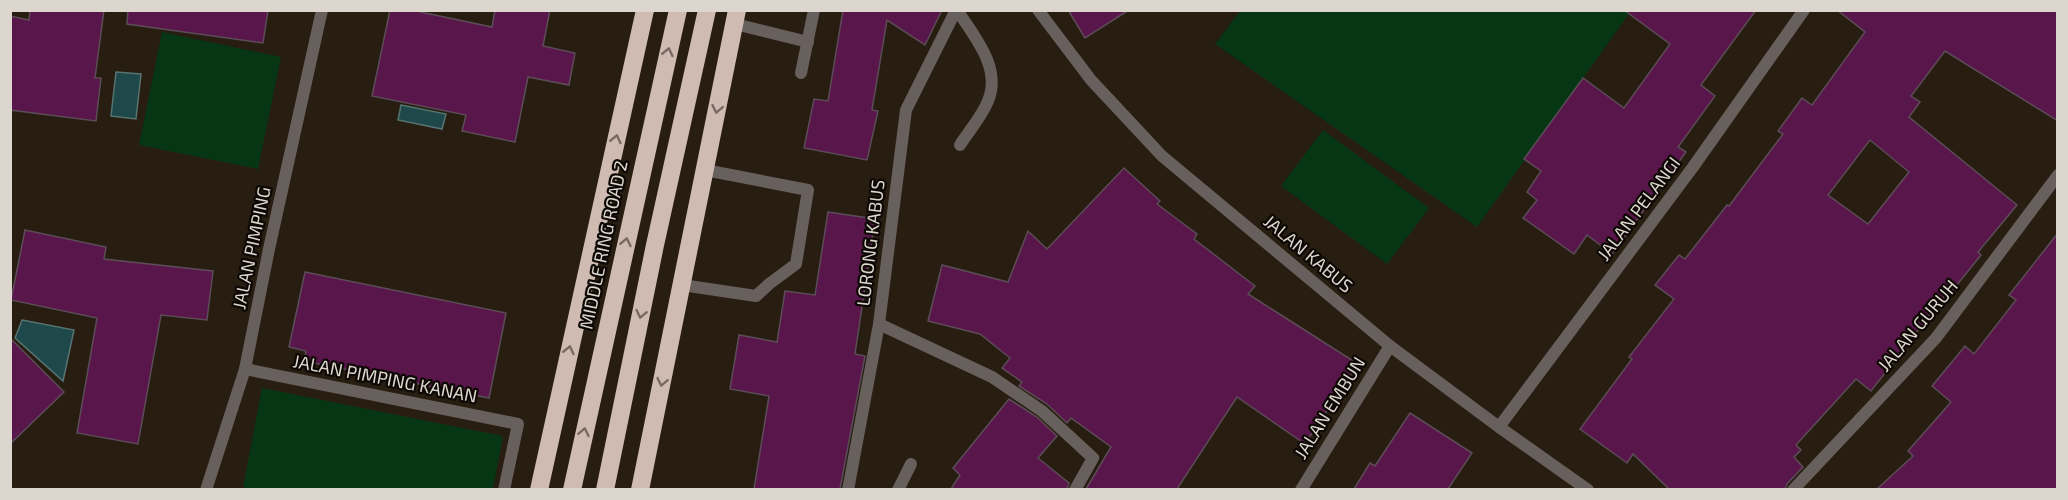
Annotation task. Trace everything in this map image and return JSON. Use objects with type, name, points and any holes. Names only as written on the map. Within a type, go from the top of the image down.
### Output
[{"type":"highway","points":[[539,489],[645,10]]},
{"type":"highway","name":"MIDDLE RING ROAD 2","points":[[572,489],[678,10]]},
{"type":"highway","points":[[605,489],[655,245],[707,10]]},
{"type":"highway","points":[[640,489],[736,17]]},
{"type":"street","name":"JALAN PIMPING","points":[[206,489],[245,369],[268,249],[322,10]]},
{"type":"street","points":[[801,73],[814,10]]},
{"type":"street","points":[[957,10],[984,50],[991,79],[988,100],[960,145]]},
{"type":"street","name":"LORONG KABUS","points":[[848,489],[879,324],[906,110],[957,10]]},
{"type":"street","name":"JALAN KABUS","points":[[1038,10],[1091,80],[1162,156],[1390,346],[1499,428],[1587,489]]},
{"type":"street","name":"JALAN PELANGI","points":[[1499,428],[1693,167],[1804,10]]},
{"type":"street","points":[[736,17],[808,42]]},
{"type":"street","points":[[682,285],[756,296],[796,264],[808,190],[705,170]]},
{"type":"street","name":"JALAN GURUH","points":[[1793,489],[1936,338],[2058,175]]},
{"type":"street","points":[[879,324],[992,377],[1042,411],[1093,458],[1075,489]]},
{"type":"street","name":"JALAN EMBUN","points":[[1301,489],[1390,346]]},
{"type":"street","name":"JALAN PIMPING KANAN","points":[[245,369],[518,424],[504,489]]},
{"type":"street","points":[[898,489],[911,464]]},
{"type":"green space","points":[[1240,11],[1631,11],[1477,227],[1215,44]]},
{"type":"green space","points":[[162,32],[281,57],[258,169],[139,145]]},
{"type":"green space","points":[[1323,130],[1429,208],[1387,264],[1281,186]]},
{"type":"green space","points":[[262,388],[503,436],[493,489],[257,490],[243,487]]},
{"type":"water","points":[[116,72],[141,74],[136,119],[111,116]]},
{"type":"water","points":[[401,105],[446,114],[442,129],[398,120]]},
{"type":"water","points":[[22,320],[74,330],[63,381],[15,338]]},
{"type":"building","points":[[30,10],[104,10],[95,78],[101,78],[96,121],[10,110],[10,16],[29,20]]},
{"type":"building","points":[[128,10],[268,10],[263,43],[127,24]]},
{"type":"building","points":[[390,10],[411,10],[492,27],[495,10],[550,10],[543,46],[575,53],[569,85],[528,77],[515,142],[462,131],[466,115],[372,96]]},
{"type":"building","points":[[843,10],[942,10],[925,45],[887,20],[872,110],[878,111],[867,160],[804,148],[814,99],[828,101]]},
{"type":"building","points":[[1068,10],[1129,10],[1085,38]]},
{"type":"building","points":[[1624,10],[1756,10],[1701,85],[1715,96],[1678,147],[1686,152],[1612,254],[1587,235],[1574,254],[1523,218],[1537,200],[1527,192],[1541,171],[1524,159],[1583,78],[1624,108],[1670,44]]},
{"type":"building","points":[[1837,10],[2058,10],[2058,121],[1945,51],[1911,96],[1920,102],[1909,117],[2017,205],[1978,252],[1981,255],[1952,291],[1950,289],[1871,391],[1856,379],[1796,445],[1801,450],[1794,457],[1803,467],[1785,489],[1669,489],[1633,454],[1627,463],[1580,429],[1632,359],[1629,357],[1674,299],[1655,285],[1679,255],[1685,259],[1727,205],[1729,206],[1783,134],[1778,131],[1802,98],[1812,105],[1865,32]],"holes":[[[1870,140],[1909,172],[1868,224],[1828,195]]]},
{"type":"building","points":[[1124,168],[1160,201],[1157,204],[1197,234],[1194,239],[1255,286],[1248,294],[1358,364],[1305,444],[1237,397],[1177,489],[1086,489],[1111,447],[1071,418],[1067,423],[1047,404],[1019,386],[1022,382],[1002,368],[1010,358],[980,334],[928,321],[942,265],[1008,282],[1028,231],[1047,249]]},
{"type":"building","points":[[828,212],[875,219],[855,354],[865,356],[840,489],[754,489],[769,396],[730,389],[739,335],[777,342],[785,291],[815,295]]},
{"type":"building","points":[[25,230],[106,247],[104,259],[213,271],[207,320],[161,315],[138,444],[77,433],[97,318],[11,300]]},
{"type":"building","points":[[2058,233],[2058,489],[1877,489],[1913,456],[1908,451],[1951,402],[1932,386],[1965,346],[1974,354],[2016,300],[2009,295]]},
{"type":"building","points":[[305,272],[506,313],[489,398],[304,361],[306,351],[289,347]]},
{"type":"building","points":[[10,338],[64,392],[10,444]]},
{"type":"building","points":[[1009,399],[1037,417],[1057,436],[1038,458],[1069,483],[1067,489],[951,489],[960,475],[953,468]]},
{"type":"building","points":[[1410,413],[1472,453],[1448,489],[1354,489],[1370,463],[1375,466]]}]
